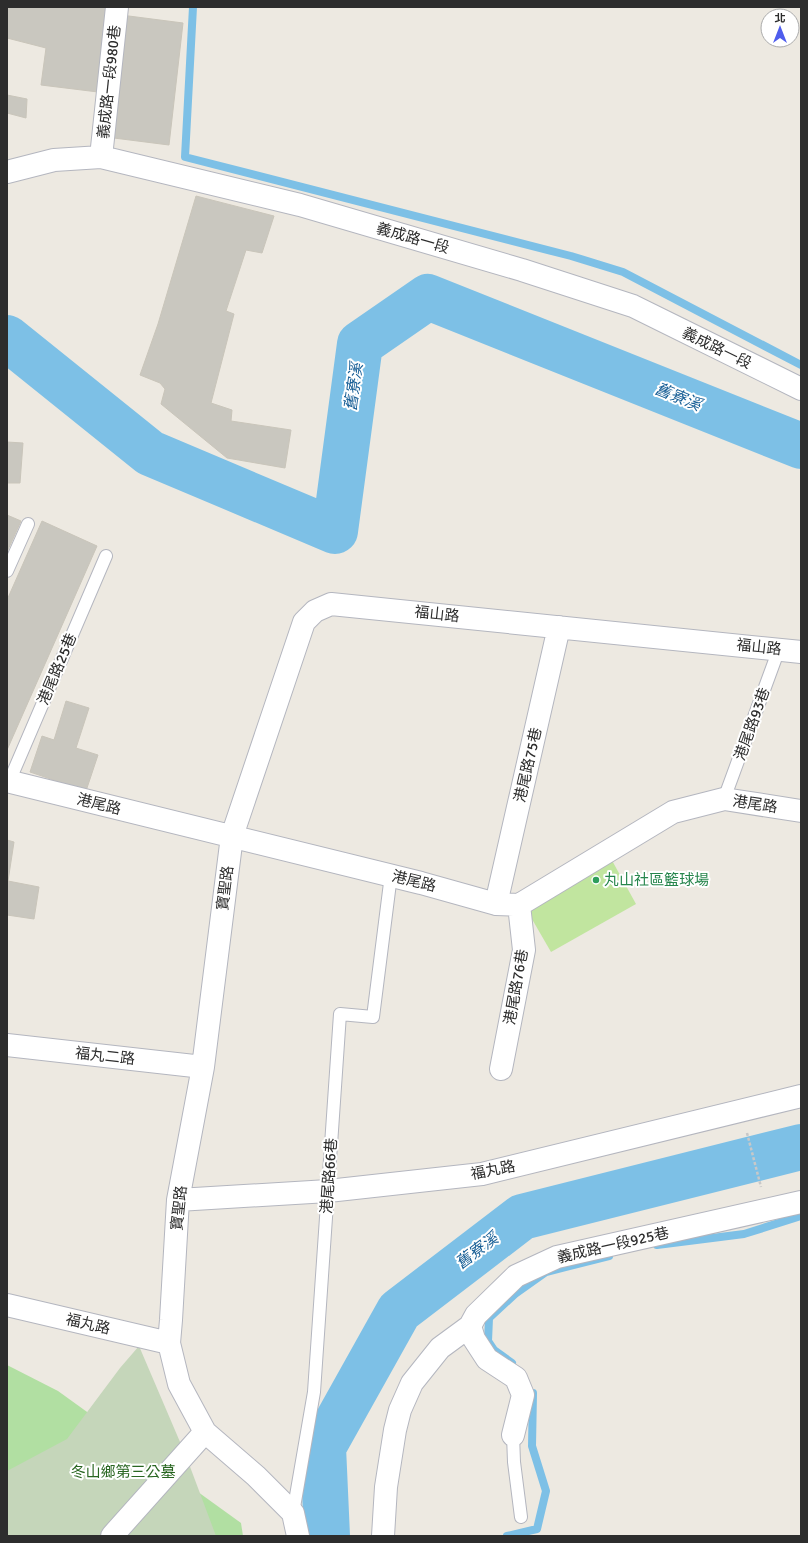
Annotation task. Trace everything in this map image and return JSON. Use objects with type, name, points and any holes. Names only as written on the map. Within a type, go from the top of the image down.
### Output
[{"type":"street","name":"義成路一段980巷","points":[[101,157],[117,7]]},
{"type":"street","name":"義成路一段","points":[[7,172],[54,160],[101,157],[300,205],[522,270],[632,306],[801,389]]},
{"type":"street","name":"福山路","points":[[232,836],[304,622],[315,611],[330,604],[801,652]]},
{"type":"street","name":"港尾路75巷","points":[[496,904],[559,627]]},
{"type":"street","name":"港尾路","points":[[8,781],[391,875],[496,904],[520,905],[673,812],[724,799],[801,811]]},
{"type":"street","name":"寶聖路","points":[[232,836],[203,1067],[178,1200],[171,1320],[168,1343],[179,1384],[204,1432],[256,1476],[293,1513]]},
{"type":"street","name":"港尾路76巷","points":[[501,1069],[524,950],[520,905]]},
{"type":"street","name":"福丸二路","points":[[7,1045],[203,1067]]},
{"type":"street","name":"福丸路","points":[[178,1200],[328,1191],[482,1174],[741,1112],[801,1096]]},
{"type":"street","name":"義成路一段925巷","points":[[383,1536],[386,1487],[395,1430],[400,1410],[412,1383],[440,1348],[470,1326],[476,1315],[516,1276],[557,1257],[801,1202]]},
{"type":"street","name":"福丸路","points":[[7,1305],[168,1343]]},
{"type":"street","points":[[470,1326],[474,1339],[487,1359],[516,1378],[523,1395],[513,1435]]},
{"type":"street","points":[[112,1536],[204,1432]]},
{"type":"street","points":[[293,1513],[298,1536]]},
{"type":"lane","points":[[7,571],[28,524]]},
{"type":"lane","name":"港尾路25巷","points":[[8,781],[106,556]]},
{"type":"lane","name":"港尾路93巷","points":[[724,799],[779,649]]},
{"type":"lane","name":"港尾路66巷","points":[[293,1513],[314,1392],[340,1014],[373,1017],[391,875]]},
{"type":"lane","points":[[513,1435],[514,1462],[521,1517]]},
{"type":"path","points":[[741,1112],[768,1210]]},
{"type":"green space","name":"丸山社區籃球場","points":[[609,855],[636,904],[551,952],[525,907]]},
{"type":"green space","name":"冬山鄉第三公墓","points":[[139,1346],[186,1456],[216,1536],[7,1536],[7,1471],[67,1439],[120,1368]]},
{"type":"green space","name":"冬山鄉第三公墓","points":[[7,1365],[58,1391],[241,1523],[243,1536],[7,1536]]},
{"type":"building","points":[[7,7],[110,7],[98,92],[41,85],[46,48],[7,38]]},
{"type":"building","points":[[121,15],[183,23],[169,145],[106,137]]},
{"type":"building","points":[[7,95],[27,99],[26,118],[7,113]]},
{"type":"building","points":[[196,196],[274,216],[262,253],[246,250],[226,311],[234,314],[211,403],[232,410],[231,421],[291,430],[285,468],[227,458],[161,404],[165,389],[160,383],[140,375],[158,324]]},
{"type":"building","points":[[7,442],[23,443],[20,483],[7,483]]},
{"type":"building","points":[[7,515],[21,521],[7,552]]},
{"type":"building","points":[[42,521],[97,546],[7,750],[7,600]]},
{"type":"building","points":[[66,701],[89,708],[76,748],[98,755],[86,791],[30,772],[42,736],[54,740]]},
{"type":"building","points":[[7,840],[14,842],[8,881],[39,887],[34,919],[7,915]]},
{"type":"waterway","points":[[193,7],[185,157],[571,256],[623,272],[801,365]]},
{"type":"waterway","name":"舊寮溪","points":[[7,338],[150,453],[335,531],[360,344],[428,297],[801,446]]},
{"type":"waterway","name":"舊寮溪","points":[[327,1536],[323,1447],[399,1311],[522,1217],[801,1147]]},
{"type":"waterway","points":[[657,1245],[744,1234],[801,1216]]},
{"type":"waterway","points":[[512,1363],[494,1350],[488,1341],[489,1318],[515,1294],[546,1272],[609,1256]]},
{"type":"waterway","points":[[507,1536],[537,1529],[546,1491],[532,1446],[533,1393]]},
{"type":"place","name":"丸山社區籃球場","points":[[596,880]]}]
